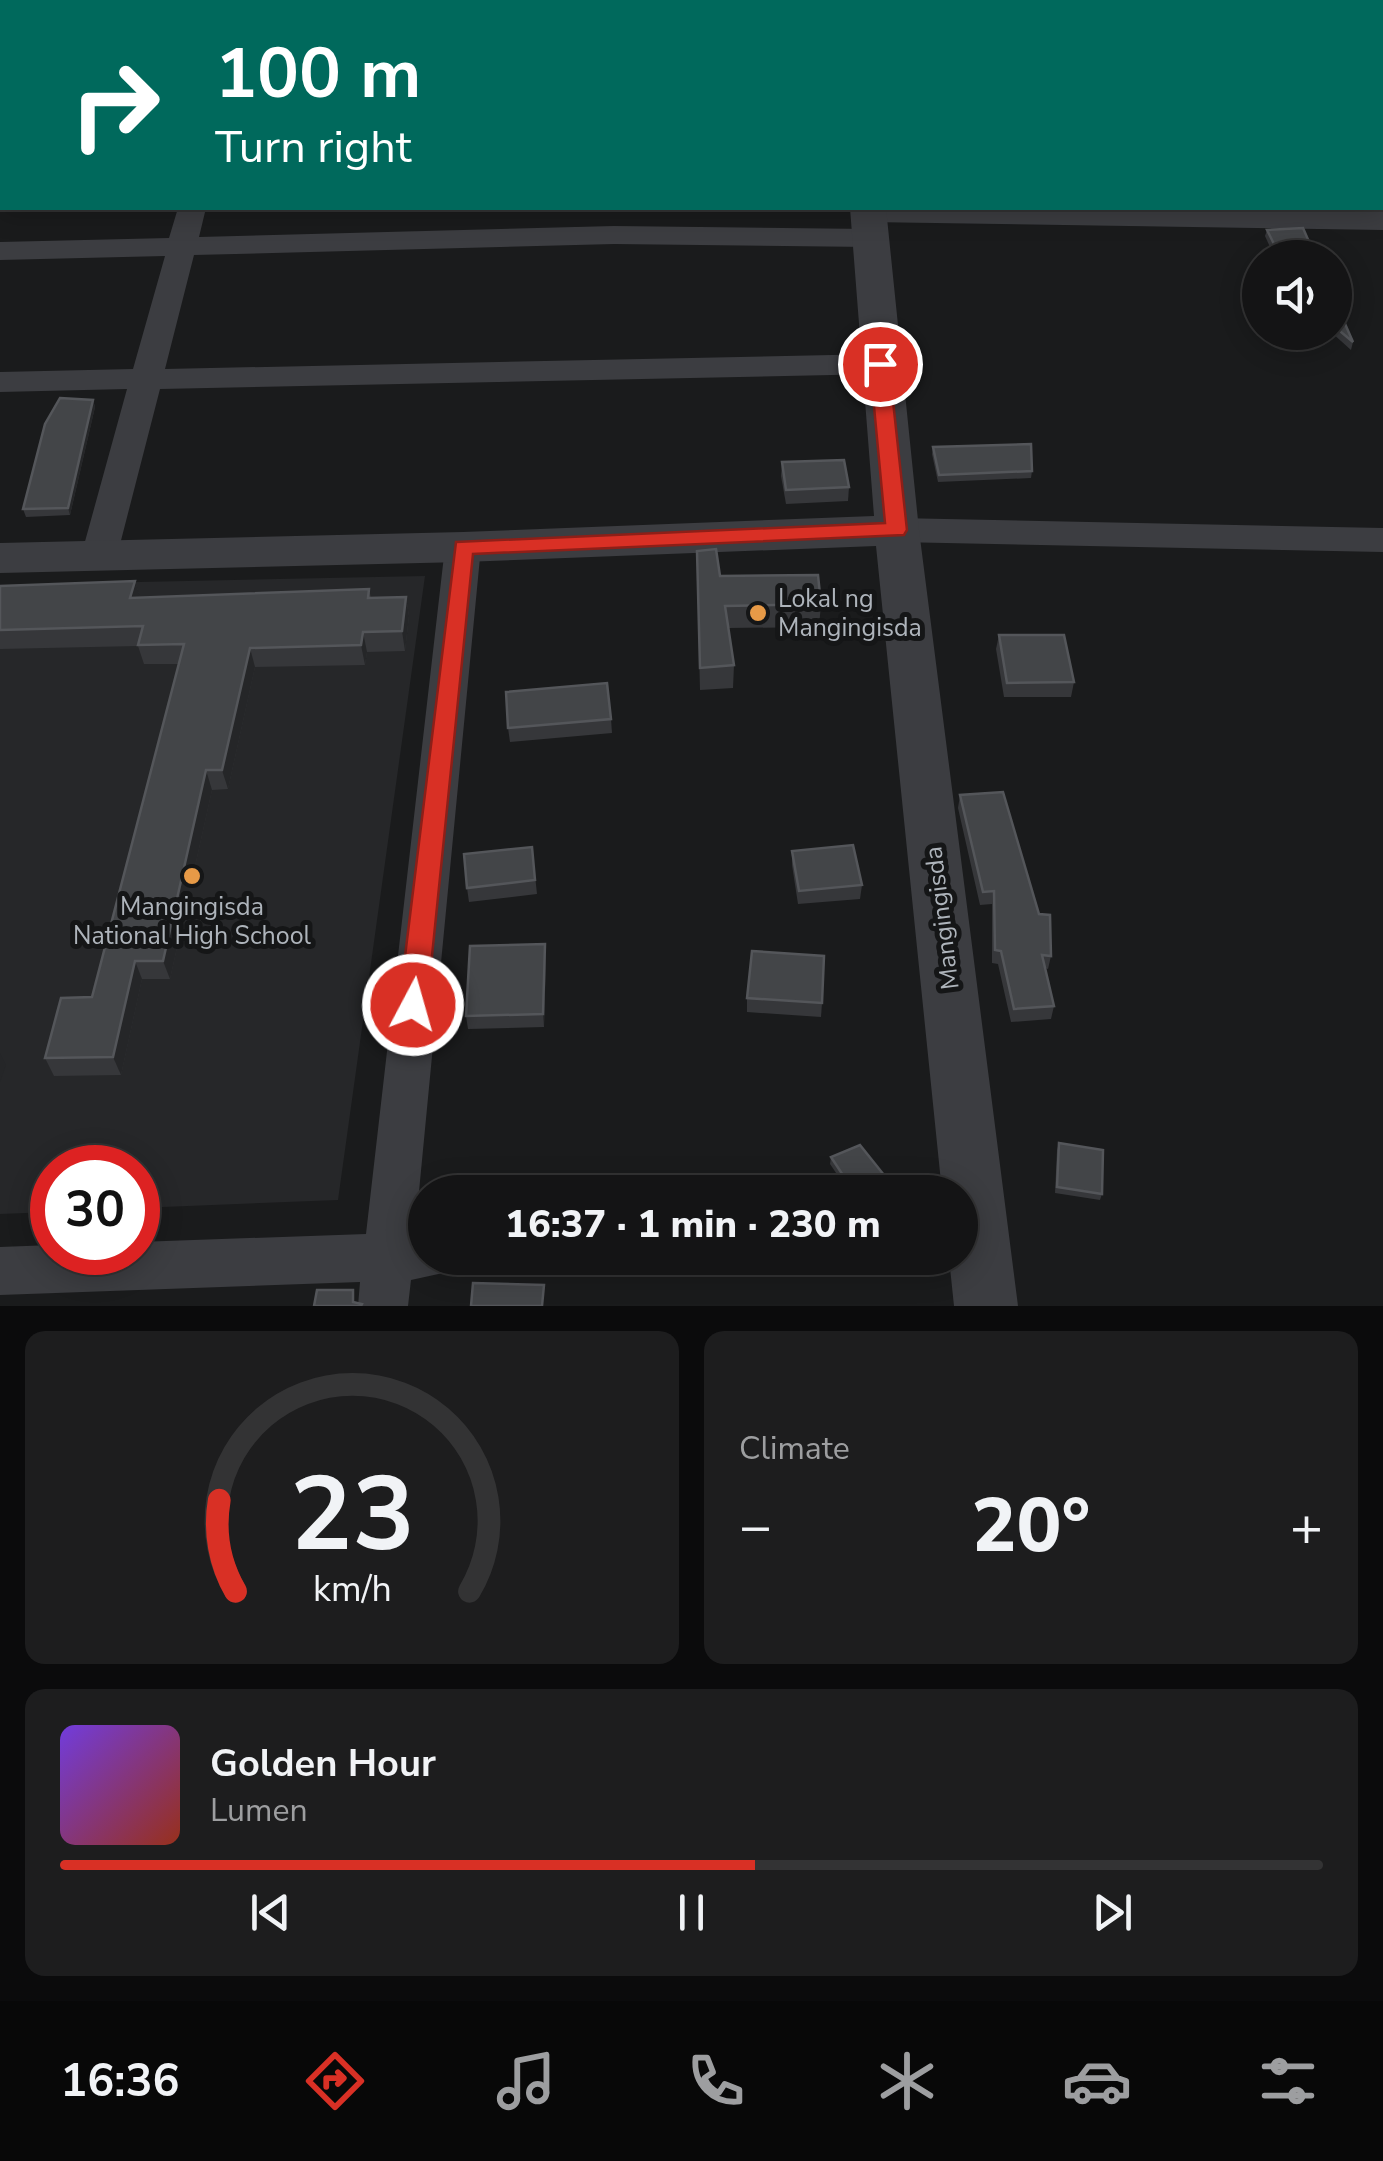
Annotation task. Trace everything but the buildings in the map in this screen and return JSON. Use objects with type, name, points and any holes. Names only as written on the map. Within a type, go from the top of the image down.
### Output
[{"type":"street","points":[[99,556],[191,210]]},
{"type":"street","points":[[404,240],[409,210]]},
{"type":"street","name":"Mangingisda","points":[[869,220],[880,364],[964,1175]]},
{"type":"street","points":[[0,251],[404,240],[614,221],[1383,221]]},
{"type":"street","points":[[0,382],[880,364]]},
{"type":"street","points":[[0,558],[463,547],[897,530],[1383,540]]},
{"type":"street","points":[[382,1306],[405,1256],[463,547]]},
{"type":"street","points":[[0,1271],[405,1256]]},
{"type":"street","name":"Mangingisda","points":[[978,1270],[986,1306]]},
{"type":"shaded area","name":"Mangingisda National High School","points":[[425,576],[338,1200],[160,1207],[160,1145],[30,1145],[30,1213],[0,1214],[0,585]]},
{"type":"place","name":"Lokal ng Mangingisda","points":[[758,613]]},
{"type":"place","name":"Mangingisda National High School","points":[[192,876]]},
{"type":"route","points":[[413,1005],[463,547],[897,530],[880,364]]}]
